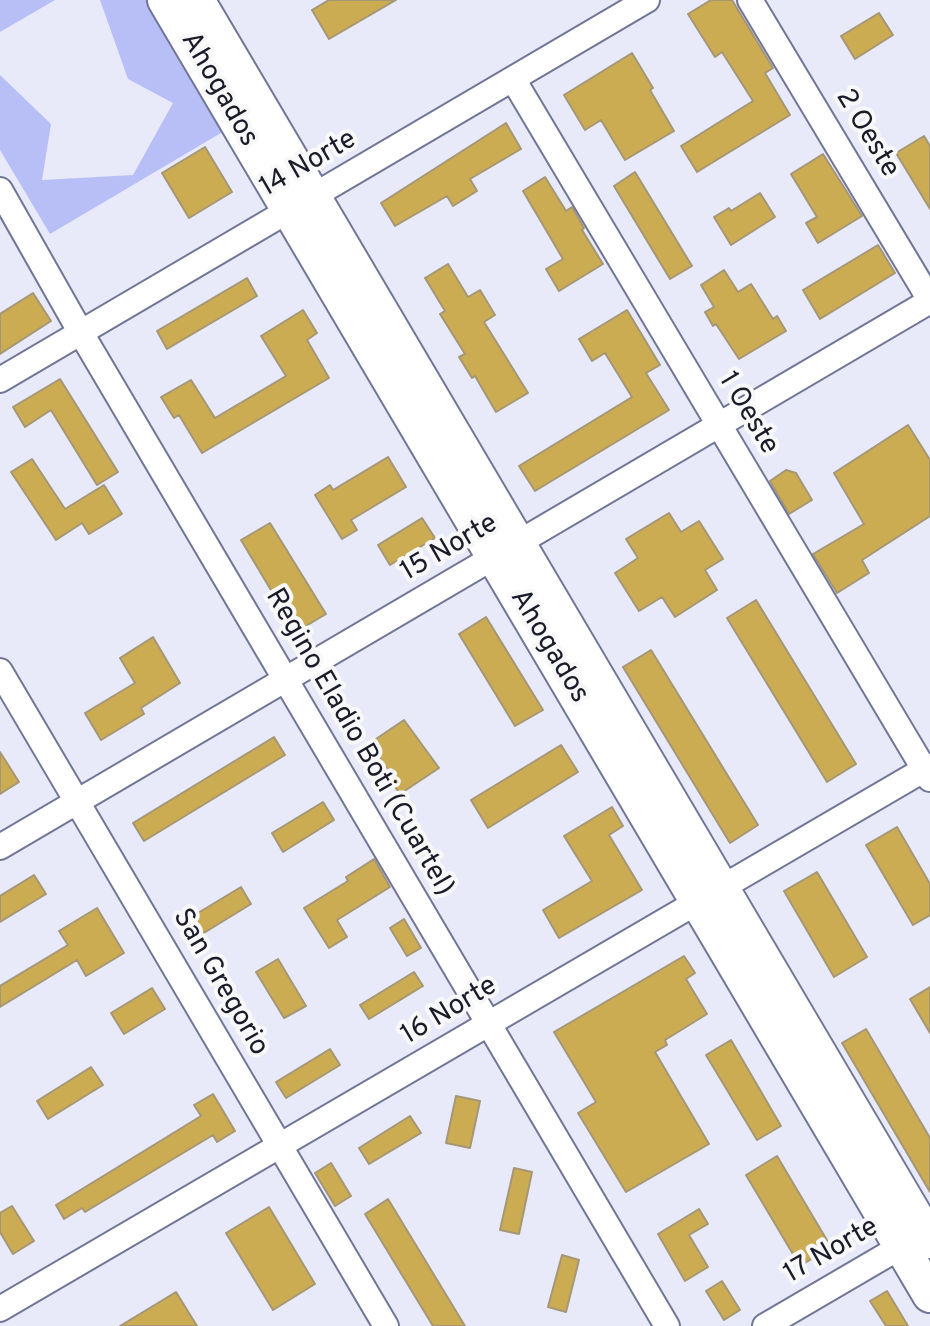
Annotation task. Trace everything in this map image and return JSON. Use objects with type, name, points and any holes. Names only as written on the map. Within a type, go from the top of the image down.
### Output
[{"type":"main road","name":"Ahogados","points":[[165,0],[301,204],[709,895],[922,1237],[930,1295]]},
{"type":"main road","name":"Ahogados","points":[[197,0],[301,204]]},
{"type":"street","name":"14 Norte","points":[[0,380],[647,0]]},
{"type":"street","name":"2 Oeste","points":[[750,0],[930,300]]},
{"type":"street","name":"1 Oeste","points":[[513,79],[928,772]]},
{"type":"street","name":"Regino Eladio Boti (Cuartel)","points":[[0,190],[81,333],[667,1326]]},
{"type":"street","name":"15 Norte","points":[[0,847],[930,300]]},
{"type":"street","name":"San Gregorio","points":[[0,671],[386,1326]]},
{"type":"street","name":"16 Norte","points":[[0,1309],[709,895],[928,772]]},
{"type":"street","name":"17 Norte","points":[[765,1326],[922,1237]]},
{"type":"shaded area","points":[[0,0],[55,0],[0,32]]},
{"type":"shaded area","points":[[100,0],[149,0],[226,130],[50,234],[0,150],[0,75],[51,124],[42,180],[133,175],[173,103],[128,79]]},
{"type":"building","points":[[329,0],[396,0],[329,39],[312,10]]},
{"type":"building","points":[[711,0],[732,0],[773,68],[765,73],[790,115],[697,172],[681,146],[753,101],[722,52],[715,57],[688,14]]},
{"type":"building","points":[[879,13],[893,35],[855,59],[841,36]]},
{"type":"building","points":[[632,53],[674,131],[625,160],[601,120],[585,130],[564,95]]},
{"type":"building","points":[[506,123],[521,149],[470,179],[477,191],[453,206],[447,196],[395,226],[381,203]]},
{"type":"building","points":[[924,136],[930,146],[930,209],[896,153]]},
{"type":"building","points":[[205,147],[232,192],[189,218],[162,173]]},
{"type":"building","points":[[823,154],[862,216],[818,243],[806,223],[817,217],[791,174]]},
{"type":"building","points":[[635,172],[692,266],[670,279],[614,186]]},
{"type":"building","points":[[545,177],[566,211],[572,207],[603,264],[559,291],[546,269],[563,259],[523,191]]},
{"type":"building","points":[[760,193],[775,217],[731,245],[714,217],[729,208],[731,211]]},
{"type":"building","points":[[878,245],[895,273],[820,319],[803,290]]},
{"type":"building","points":[[448,264],[468,297],[480,290],[495,315],[484,322],[528,393],[496,412],[475,376],[472,378],[459,357],[465,354],[440,314],[445,311],[425,278]]},
{"type":"building","points":[[724,270],[738,292],[751,284],[773,319],[777,316],[786,331],[739,359],[705,312],[714,307],[701,285]]},
{"type":"building","points":[[247,278],[257,296],[167,349],[157,331]]},
{"type":"building","points":[[33,293],[51,321],[0,354],[0,314]]},
{"type":"building","points":[[303,310],[317,333],[307,340],[329,378],[202,453],[179,415],[174,418],[161,397],[191,380],[215,418],[286,376],[261,336]]},
{"type":"building","points":[[627,310],[660,365],[646,373],[669,410],[535,491],[519,466],[632,397],[605,353],[592,361],[579,339]]},
{"type":"building","points":[[60,379],[118,472],[97,485],[51,410],[25,427],[13,407]]},
{"type":"building","points":[[908,425],[930,460],[930,516],[862,560],[869,573],[837,593],[813,554],[864,524],[834,473]]},
{"type":"building","points":[[388,457],[406,487],[351,520],[357,530],[342,539],[315,495],[330,485],[333,490]]},
{"type":"building","points":[[32,459],[65,509],[104,485],[122,514],[89,534],[82,523],[56,540],[11,472]]},
{"type":"building","points":[[786,470],[796,473],[812,500],[789,514],[770,481]]},
{"type":"building","points":[[669,513],[681,532],[699,521],[723,559],[705,570],[717,590],[675,617],[662,597],[639,611],[615,573],[638,558],[626,539]]},
{"type":"building","points":[[422,518],[435,538],[390,565],[378,545]]},
{"type":"building","points":[[270,523],[326,614],[296,632],[241,540]]},
{"type":"building","points":[[756,600],[856,764],[827,782],[727,618]]},
{"type":"building","points":[[486,617],[543,710],[515,726],[459,634]]},
{"type":"building","points":[[153,637],[180,683],[141,708],[144,714],[101,740],[85,713],[135,683],[120,658]]},
{"type":"building","points":[[651,650],[758,825],[730,843],[623,667]]},
{"type":"building","points":[[404,720],[439,768],[400,794],[370,743]]},
{"type":"building","points":[[274,737],[285,755],[144,841],[133,823]]},
{"type":"building","points":[[561,745],[578,772],[488,828],[471,800]]},
{"type":"building","points":[[0,752],[19,782],[0,794]]},
{"type":"building","points":[[323,802],[334,820],[283,852],[272,833]]},
{"type":"building","points":[[612,807],[623,826],[609,835],[642,890],[559,938],[543,910],[592,881],[564,836]]},
{"type":"building","points":[[897,827],[930,884],[930,915],[913,925],[866,845]]},
{"type":"building","points":[[374,859],[390,887],[337,920],[347,937],[329,948],[304,908],[348,881],[346,877]]},
{"type":"building","points":[[817,872],[867,957],[834,977],[784,891]]},
{"type":"building","points":[[34,875],[46,894],[0,922],[0,896]]},
{"type":"building","points":[[241,887],[251,904],[194,939],[183,922]]},
{"type":"building","points":[[97,908],[124,953],[86,976],[77,960],[0,1007],[0,986],[68,945],[59,931]]},
{"type":"building","points":[[404,919],[421,948],[407,956],[390,928]]},
{"type":"building","points":[[684,956],[695,973],[686,979],[707,1014],[665,1040],[667,1045],[655,1052],[709,1144],[626,1192],[578,1113],[596,1102],[554,1032]]},
{"type":"building","points":[[278,959],[306,1006],[284,1018],[256,972]]},
{"type":"building","points":[[414,972],[423,986],[369,1019],[360,1005]]},
{"type":"building","points":[[930,987],[930,1033],[910,999]]},
{"type":"building","points":[[152,988],[165,1009],[124,1034],[111,1013]]},
{"type":"building","points":[[866,1029],[930,1138],[930,1192],[842,1043]]},
{"type":"building","points":[[731,1040],[781,1126],[757,1140],[706,1055]]},
{"type":"building","points":[[330,1049],[340,1065],[286,1098],[276,1082]]},
{"type":"building","points":[[91,1067],[103,1085],[48,1119],[37,1101]]},
{"type":"building","points":[[213,1094],[235,1131],[217,1142],[213,1135],[85,1212],[82,1208],[64,1219],[56,1205],[201,1116],[194,1105]]},
{"type":"building","points":[[456,1096],[480,1101],[470,1148],[446,1143]]},
{"type":"building","points":[[410,1116],[421,1133],[369,1164],[359,1148]]},
{"type":"building","points":[[777,1156],[831,1247],[800,1266],[746,1175]]},
{"type":"building","points":[[331,1163],[351,1196],[335,1206],[315,1173]]},
{"type":"building","points":[[514,1168],[532,1172],[519,1234],[500,1230]]},
{"type":"building","points":[[388,1199],[465,1326],[433,1326],[365,1214]]},
{"type":"building","points":[[12,1206],[34,1241],[13,1254],[0,1232],[0,1213]]},
{"type":"building","points":[[269,1207],[315,1284],[273,1310],[226,1233]]},
{"type":"building","points":[[699,1209],[708,1224],[689,1235],[708,1267],[685,1281],[658,1234]]},
{"type":"building","points":[[562,1255],[579,1260],[566,1312],[548,1307]]},
{"type":"building","points":[[722,1281],[740,1310],[724,1320],[706,1291]]},
{"type":"building","points":[[887,1291],[908,1326],[886,1326],[870,1301]]},
{"type":"building","points":[[176,1292],[197,1326],[120,1326]]}]
